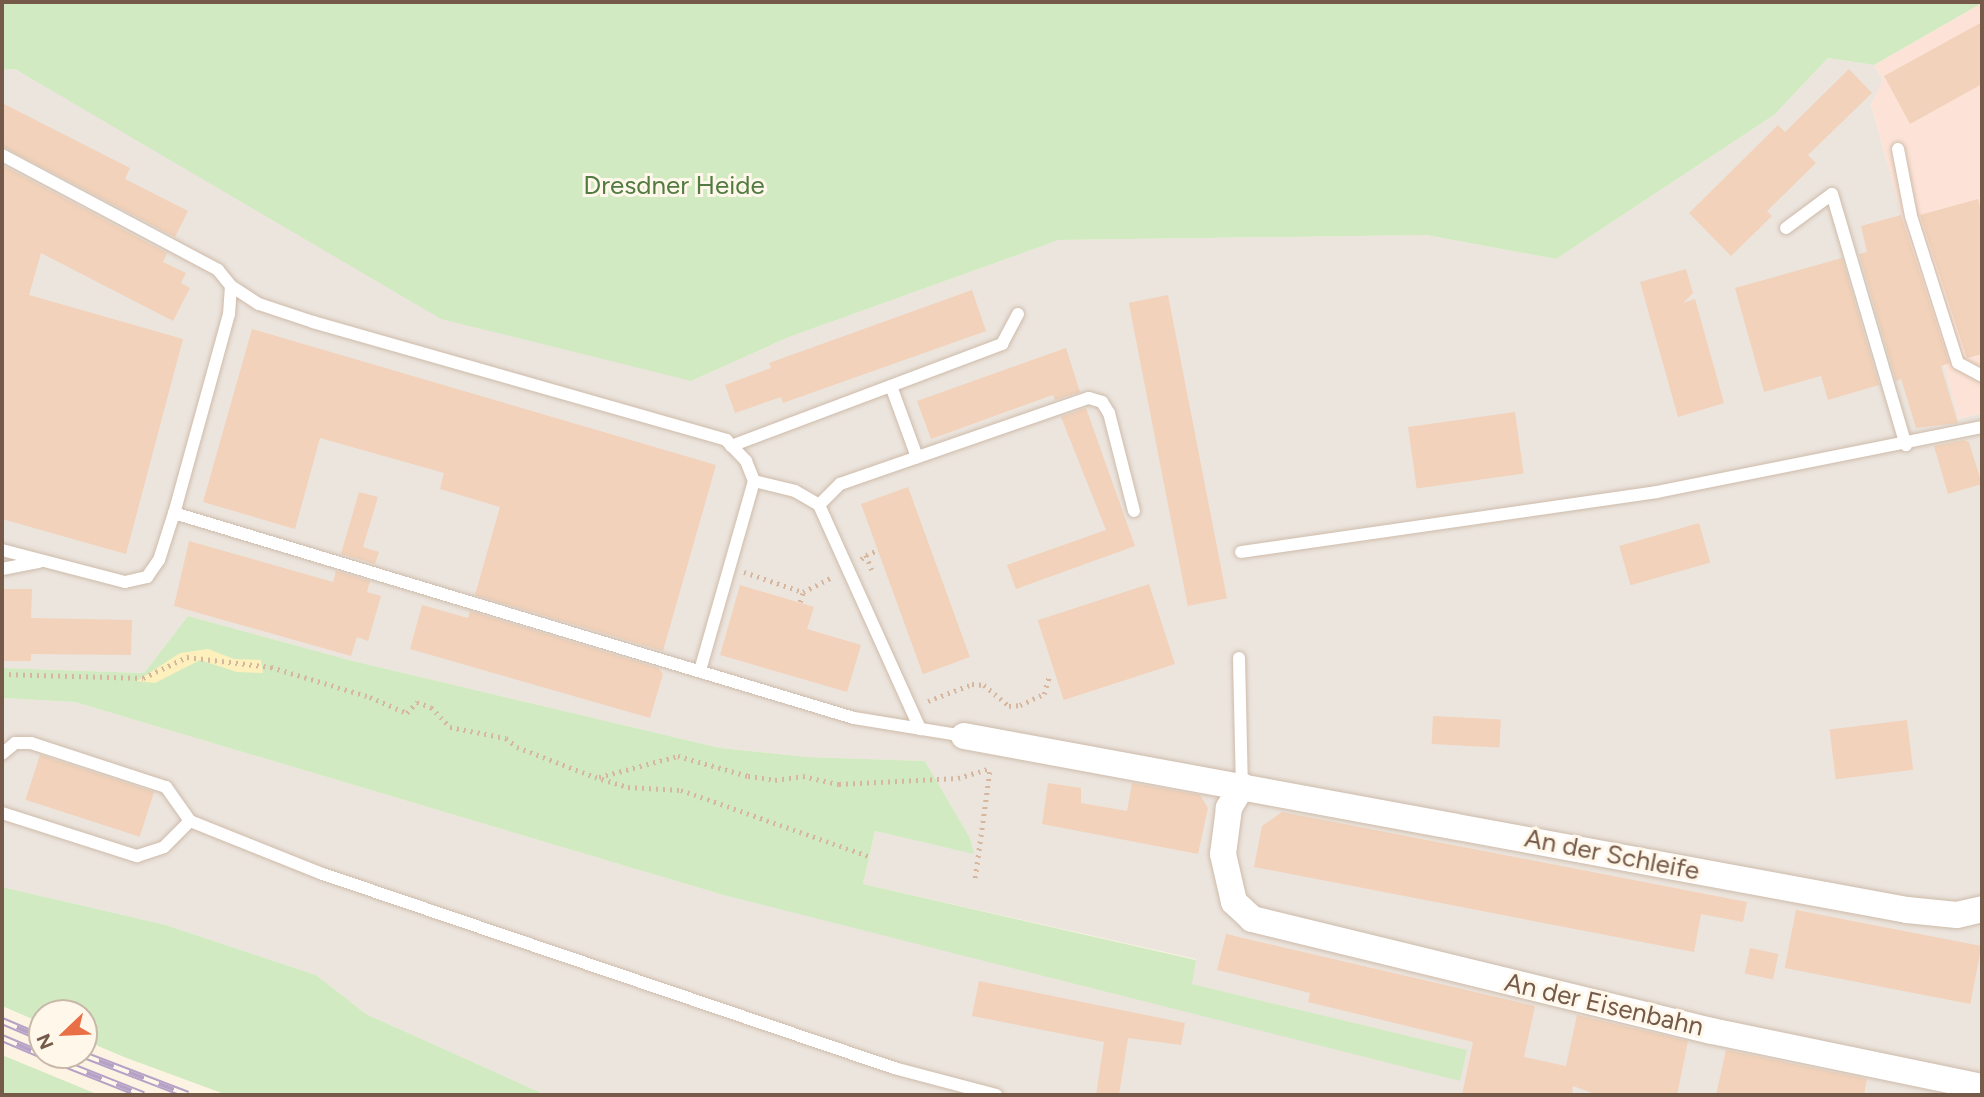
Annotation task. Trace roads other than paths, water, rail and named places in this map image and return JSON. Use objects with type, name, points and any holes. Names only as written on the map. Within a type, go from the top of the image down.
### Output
[{"type":"street","name":"An der Schleife","points":[[964,736],[995,740],[1210,785],[1242,786],[1907,910],[1957,915],[1982,909]]},
{"type":"street","name":"An der Eisenbahn","points":[[1242,786],[1230,808],[1223,854],[1234,902],[1252,919],[1284,930],[1712,1031],[1982,1087]]},
{"type":"lane","points":[[1898,149],[1911,216],[1958,363],[1982,376]]},
{"type":"lane","points":[[2,155],[218,270],[231,286],[259,304],[313,322],[643,414],[731,446],[746,461],[754,481],[700,670]]},
{"type":"lane","points":[[1786,228],[1832,194],[1906,445]]},
{"type":"lane","points":[[2,550],[125,582],[147,577],[159,560],[174,513],[229,314],[231,286]]},
{"type":"lane","points":[[731,446],[1002,344],[1018,314]]},
{"type":"lane","points":[[891,386],[917,457]]},
{"type":"lane","points":[[819,505],[840,484],[1089,398],[1102,402],[1109,413],[1134,511]]},
{"type":"lane","points":[[1241,552],[1657,492],[1906,445],[1982,427]]},
{"type":"lane","points":[[754,481],[795,491],[819,505],[920,729]]},
{"type":"lane","points":[[174,513],[700,670],[854,719],[964,736]]},
{"type":"lane","points":[[2,569],[44,561]]},
{"type":"lane","points":[[1239,658],[1242,786]]},
{"type":"lane","points":[[2,754],[15,743],[31,743],[166,787],[190,821],[320,873],[760,1023],[996,1095]]},
{"type":"lane","points":[[2,813],[137,856],[164,847],[190,821]]},
{"type":"railway","points":[[2,1021],[28,1032]]},
{"type":"railway","points":[[2,1038],[28,1049]]},
{"type":"railway","points":[[98,1060],[188,1095]]},
{"type":"railway","points":[[77,1069],[143,1095]]},
{"type":"park label","name":"Dresdner Heide","points":[[674,186]]}]
